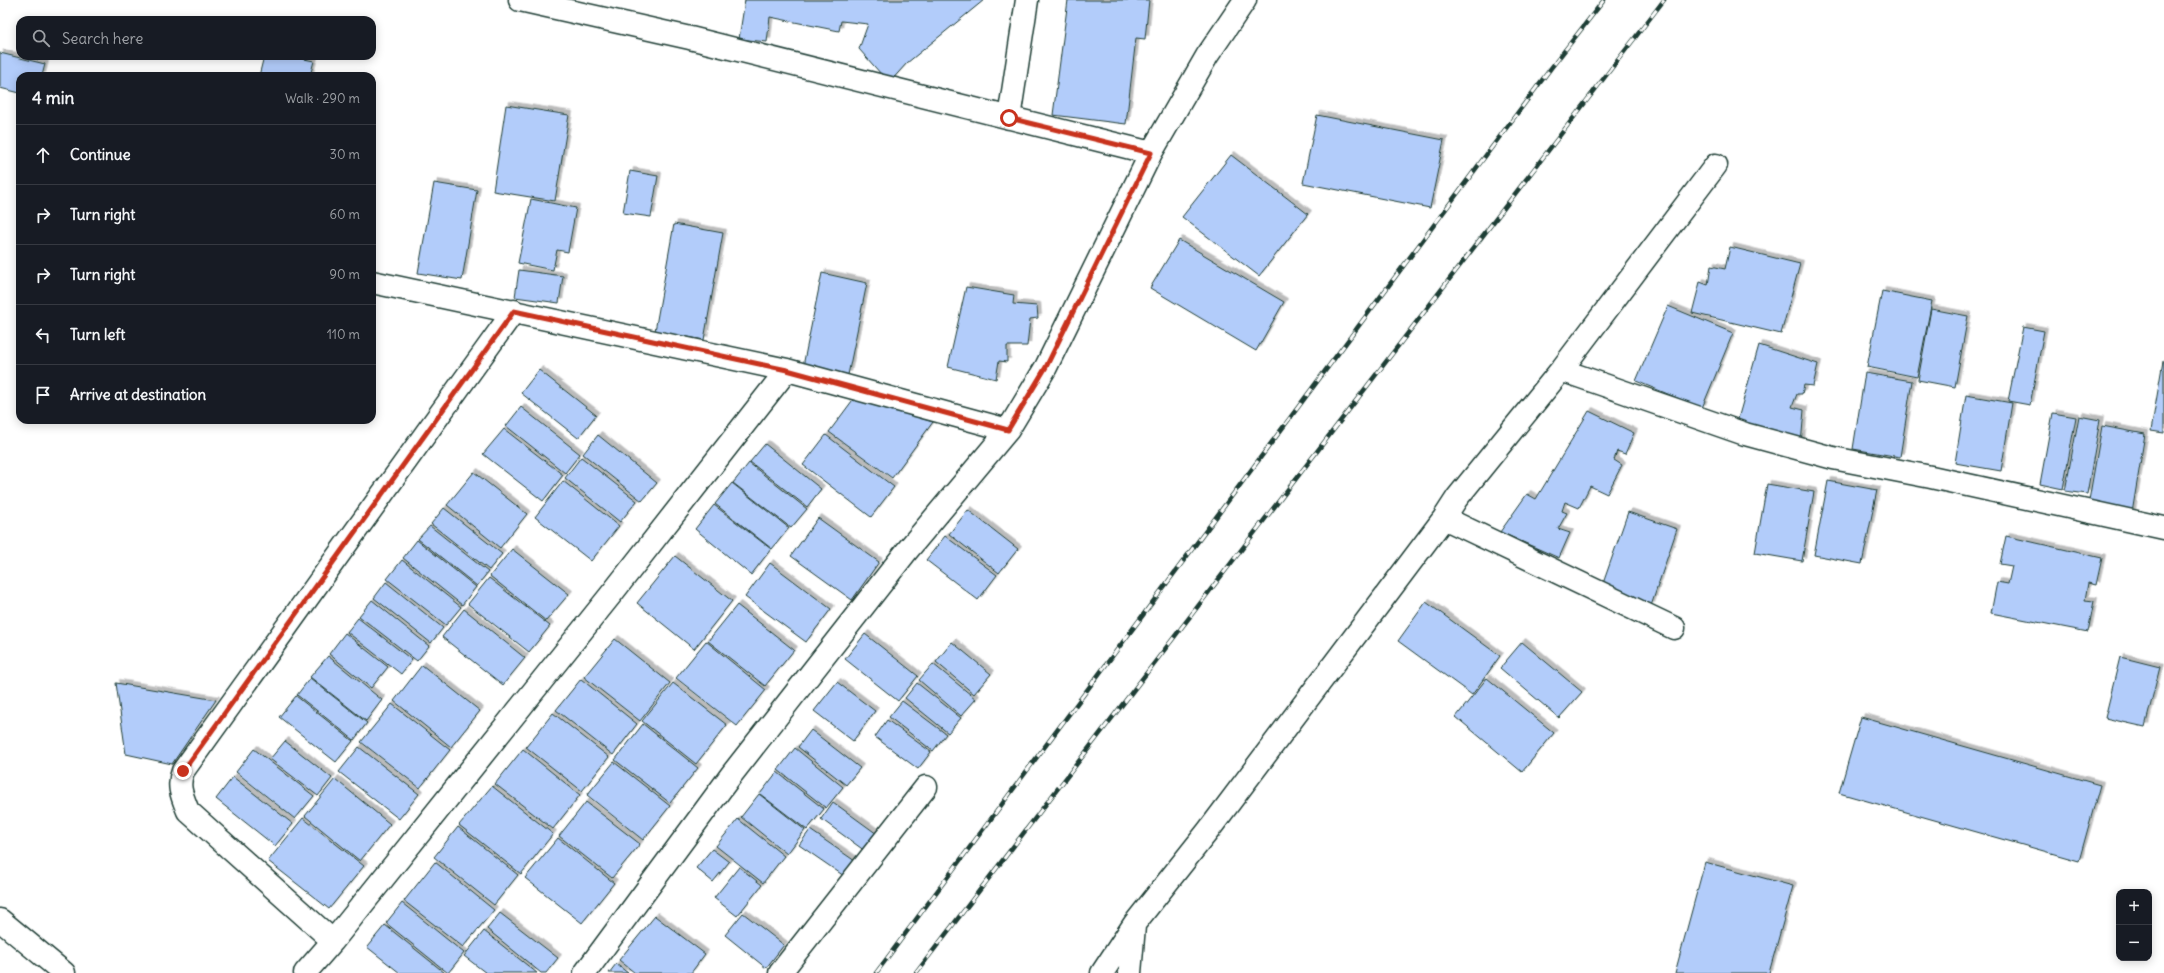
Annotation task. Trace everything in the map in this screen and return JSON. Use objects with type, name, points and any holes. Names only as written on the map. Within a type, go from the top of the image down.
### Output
[{"type":"street","points":[[520,0],[690,38],[1151,153]]},
{"type":"street","points":[[1009,118],[1027,0]]},
{"type":"street","points":[[585,973],[737,768],[906,552],[1008,430],[1046,367],[1151,153],[1207,56],[1245,0]]},
{"type":"street","points":[[1102,973],[1135,923],[1208,831],[1444,518],[1457,498],[1561,370],[1716,165]]},
{"type":"street","points":[[376,283],[787,370],[1008,430]]},
{"type":"street","points":[[333,941],[188,811],[180,792],[180,781],[188,765],[514,311]]},
{"type":"street","points":[[305,973],[333,941],[613,592],[787,370]]},
{"type":"street","points":[[1561,370],[1745,434],[1833,458],[1939,479],[2164,528]]},
{"type":"street","points":[[1444,518],[1674,628]]},
{"type":"street","points":[[780,973],[926,787]]},
{"type":"street","points":[[0,920],[64,973]]},
{"type":"street","points":[[1130,973],[1135,923]]},
{"type":"building","points":[[745,0],[984,0],[907,63],[889,83],[859,49],[868,24],[841,21],[839,31],[770,17],[767,42],[739,39]]},
{"type":"building","points":[[1068,0],[1149,0],[1145,39],[1136,38],[1126,124],[1053,115]]},
{"type":"building","points":[[0,53],[16,57],[16,60],[29,60],[45,64],[43,72],[16,72],[16,92],[0,88]]},
{"type":"building","points":[[263,60],[314,61],[311,72],[260,72]]},
{"type":"building","points":[[506,105],[569,115],[555,201],[493,191]]},
{"type":"building","points":[[1317,115],[1444,140],[1430,208],[1303,183]]},
{"type":"building","points":[[1231,155],[1308,214],[1259,276],[1182,217]]},
{"type":"building","points":[[630,171],[658,176],[651,217],[623,213]]},
{"type":"building","points":[[434,183],[477,190],[462,280],[418,273]]},
{"type":"building","points":[[531,199],[576,208],[568,252],[557,250],[553,270],[518,263]]},
{"type":"building","points":[[674,224],[723,233],[704,340],[655,331]]},
{"type":"building","points":[[1179,240],[1284,302],[1256,351],[1150,288]]},
{"type":"building","points":[[1730,247],[1800,264],[1781,334],[1692,313],[1700,282],[1708,285],[1711,266],[1725,269]]},
{"type":"building","points":[[519,270],[563,276],[559,303],[515,297]]},
{"type":"building","points":[[822,273],[867,283],[848,375],[803,366]]},
{"type":"building","points":[[966,287],[1014,295],[1013,304],[1037,306],[1038,318],[1030,319],[1027,346],[1007,346],[1007,362],[999,361],[996,379],[948,367]]},
{"type":"building","points":[[1882,291],[1932,301],[1917,377],[1867,367]]},
{"type":"building","points":[[1668,306],[1733,333],[1702,408],[1636,381]]},
{"type":"building","points":[[1931,309],[1968,316],[1955,387],[1918,380]]},
{"type":"building","points":[[2023,327],[2044,331],[2030,405],[2008,401]]},
{"type":"building","points":[[1759,345],[1818,364],[1813,386],[1804,385],[1802,394],[1797,394],[1792,407],[1804,410],[1801,444],[1736,426]]},
{"type":"building","points":[[2164,361],[2164,433],[2151,431]]},
{"type":"building","points":[[539,370],[596,415],[578,438],[521,393]]},
{"type":"building","points":[[1865,373],[1912,381],[1900,457],[1853,449]]},
{"type":"building","points":[[1966,395],[2012,403],[2001,471],[1955,463]]},
{"type":"building","points":[[855,397],[933,422],[892,478],[829,432]]},
{"type":"building","points":[[521,407],[580,454],[565,473],[506,426]]},
{"type":"building","points":[[1589,411],[1634,433],[1625,454],[1617,451],[1614,460],[1622,465],[1607,494],[1590,486],[1579,508],[1565,502],[1562,511],[1567,513],[1558,529],[1570,533],[1559,558],[1500,532],[1527,494],[1536,499]]},
{"type":"building","points":[[2053,413],[2076,417],[2063,489],[2040,484]]},
{"type":"building","points":[[2079,416],[2100,420],[2087,494],[2065,491]]},
{"type":"building","points":[[2102,426],[2145,434],[2132,513],[2088,506]]},
{"type":"building","points":[[504,429],[563,475],[543,501],[483,454]]},
{"type":"building","points":[[598,435],[657,483],[642,501],[583,454]]},
{"type":"building","points":[[826,435],[894,487],[871,517],[803,465]]},
{"type":"building","points":[[765,444],[821,489],[807,507],[750,462]]},
{"type":"building","points":[[581,457],[637,501],[620,522],[565,478]]},
{"type":"building","points":[[749,463],[807,509],[791,528],[733,483]]},
{"type":"building","points":[[474,472],[527,514],[500,548],[447,505]]},
{"type":"building","points":[[563,481],[619,526],[591,561],[535,517]]},
{"type":"building","points":[[1828,481],[1877,490],[1862,564],[1814,555]]},
{"type":"building","points":[[732,483],[789,528],[772,549],[715,504]]},
{"type":"building","points":[[1767,484],[1814,492],[1802,561],[1755,553]]},
{"type":"building","points":[[714,505],[771,549],[751,575],[695,529]]},
{"type":"building","points":[[444,508],[502,554],[489,570],[431,524]]},
{"type":"building","points":[[968,510],[1018,549],[999,573],[949,534]]},
{"type":"building","points":[[1628,512],[1677,529],[1651,606],[1601,589]]},
{"type":"building","points":[[818,518],[879,562],[852,600],[791,556]]},
{"type":"building","points":[[430,526],[488,572],[477,586],[418,539]]},
{"type":"building","points":[[945,536],[997,575],[978,600],[926,560]]},
{"type":"building","points":[[2006,536],[2102,558],[2096,585],[2088,583],[2085,600],[2094,601],[2088,632],[1991,613],[1997,582],[2008,584],[2012,566],[2000,564]]},
{"type":"building","points":[[417,540],[476,587],[462,605],[403,558]]},
{"type":"building","points":[[512,549],[569,594],[546,621],[490,576]]},
{"type":"building","points":[[675,556],[732,601],[694,649],[637,603]]},
{"type":"building","points":[[402,560],[461,607],[446,625],[387,579]]},
{"type":"building","points":[[770,563],[831,609],[806,642],[745,597]]},
{"type":"building","points":[[489,578],[550,626],[529,652],[468,604]]},
{"type":"building","points":[[386,582],[443,628],[431,643],[374,598]]},
{"type":"building","points":[[372,600],[429,646],[417,661],[359,616]]},
{"type":"building","points":[[1426,602],[1500,656],[1472,695],[1398,641]]},
{"type":"building","points":[[737,605],[794,650],[765,686],[708,641]]},
{"type":"building","points":[[464,609],[525,658],[503,685],[442,637]]},
{"type":"building","points":[[358,618],[412,660],[401,674],[347,632]]},
{"type":"building","points":[[345,633],[388,667],[371,688],[329,654]]},
{"type":"building","points":[[865,634],[918,676],[898,701],[845,659]]},
{"type":"building","points":[[615,639],[670,683],[640,721],[584,677]]},
{"type":"building","points":[[706,641],[766,690],[737,726],[676,678]]},
{"type":"building","points":[[952,642],[991,674],[974,694],[936,662]]},
{"type":"building","points":[[1522,642],[1582,692],[1559,718],[1500,668]]},
{"type":"building","points":[[328,656],[382,700],[366,721],[310,677]]},
{"type":"building","points":[[2120,657],[2160,667],[2145,727],[2105,718]]},
{"type":"building","points":[[933,664],[976,699],[961,716],[919,680]]},
{"type":"building","points":[[422,665],[480,711],[451,747],[394,701]]},
{"type":"building","points":[[310,678],[367,723],[354,740],[297,695]]},
{"type":"building","points":[[1487,678],[1554,733],[1522,772],[1456,717]]},
{"type":"building","points":[[581,679],[637,724],[613,755],[556,710]]},
{"type":"building","points":[[837,682],[875,711],[853,741],[814,711]]},
{"type":"building","points":[[116,683],[216,700],[172,764],[126,754]]},
{"type":"building","points":[[673,683],[727,725],[696,764],[642,721]]},
{"type":"building","points":[[917,683],[961,718],[948,733],[905,698]]},
{"type":"building","points":[[296,696],[353,741],[336,762],[279,717]]},
{"type":"building","points":[[902,701],[946,734],[933,751],[889,717]]},
{"type":"building","points":[[392,704],[450,750],[420,788],[361,742]]},
{"type":"building","points":[[553,713],[609,757],[582,791],[526,747]]},
{"type":"building","points":[[1861,717],[2100,785],[2079,861],[1839,793]]},
{"type":"building","points":[[887,720],[931,752],[918,769],[875,737]]},
{"type":"building","points":[[643,724],[698,768],[670,803],[615,760]]},
{"type":"building","points":[[811,730],[860,768],[846,785],[798,747]]},
{"type":"building","points":[[285,741],[332,778],[318,796],[270,759]]},
{"type":"building","points":[[359,747],[419,794],[399,819],[339,772]]},
{"type":"building","points":[[795,748],[843,787],[826,808],[778,770]]},
{"type":"building","points":[[254,749],[314,796],[295,819],[236,772]]},
{"type":"building","points":[[523,749],[580,795],[553,829],[495,784]]},
{"type":"building","points":[[614,762],[670,806],[643,840],[587,795]]},
{"type":"building","points":[[777,772],[824,809],[807,830],[760,794]]},
{"type":"building","points":[[233,777],[293,824],[275,846],[216,799]]},
{"type":"building","points":[[335,779],[390,824],[360,861],[305,816]]},
{"type":"building","points":[[492,786],[553,834],[521,874],[459,825]]},
{"type":"building","points":[[759,794],[805,830],[787,854],[741,817]]},
{"type":"building","points":[[586,802],[640,844],[612,878],[559,836]]},
{"type":"building","points":[[833,802],[877,834],[865,851],[821,819]]},
{"type":"building","points":[[303,818],[364,866],[329,909],[268,861]]},
{"type":"building","points":[[738,819],[784,856],[763,883],[716,846]]},
{"type":"building","points":[[458,827],[518,875],[494,905],[434,857]]},
{"type":"building","points":[[810,830],[855,861],[844,876],[799,845]]},
{"type":"building","points":[[558,838],[614,883],[582,923],[525,878]]},
{"type":"building","points":[[712,849],[729,862],[713,882],[696,868]]},
{"type":"building","points":[[435,862],[494,910],[463,947],[404,901]]},
{"type":"building","points":[[1705,862],[1793,886],[1769,973],[1675,973]]},
{"type":"building","points":[[739,867],[762,885],[737,916],[714,898]]},
{"type":"building","points":[[402,903],[464,953],[448,973],[386,923]]},
{"type":"building","points":[[500,913],[558,958],[546,973],[541,973],[487,929]]},
{"type":"building","points":[[743,913],[784,945],[766,968],[725,935]]},
{"type":"building","points":[[655,916],[705,954],[691,973],[635,973],[619,960]]},
{"type":"building","points":[[385,925],[445,973],[400,973],[367,947]]},
{"type":"building","points":[[484,931],[537,973],[486,973],[464,956]]},
{"type":"building","points":[[616,964],[628,973],[609,973]]},
{"type":"railway","points":[[876,973],[1551,68],[1604,0]]},
{"type":"railway","points":[[916,973],[1664,0]]},
{"type":"route","points":[[183,771],[514,311],[787,370],[1008,430],[1046,367],[1151,153],[1009,118]]}]
